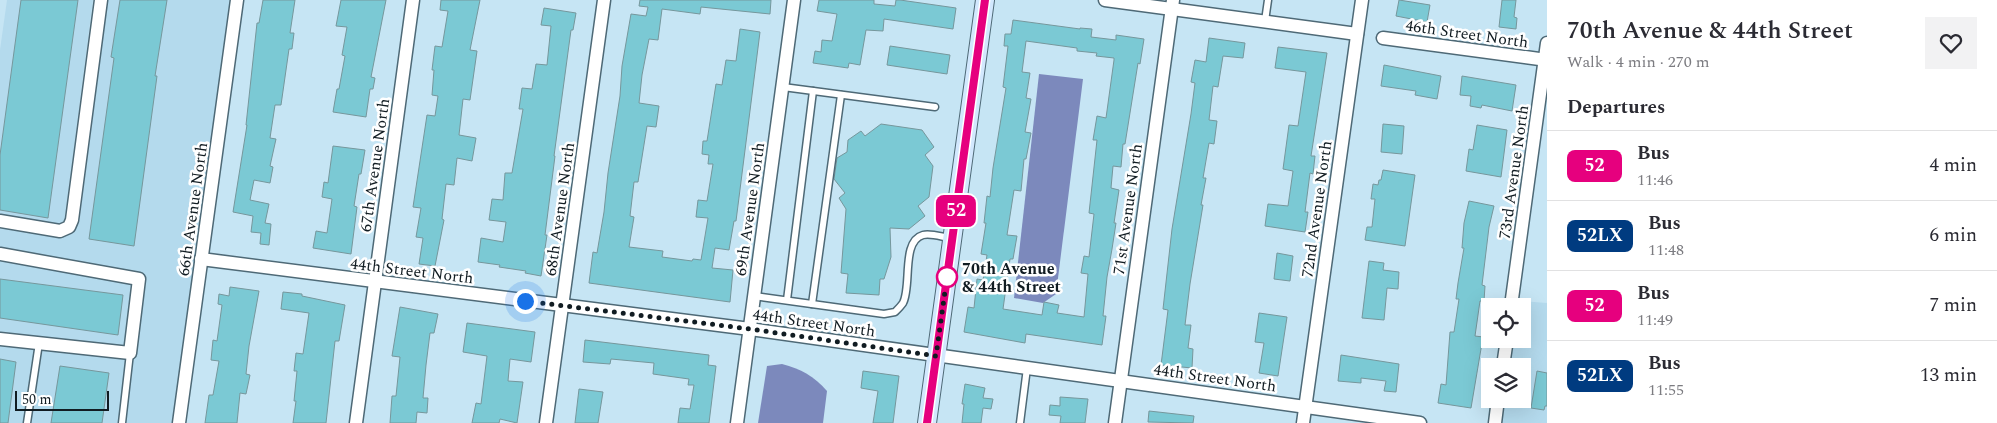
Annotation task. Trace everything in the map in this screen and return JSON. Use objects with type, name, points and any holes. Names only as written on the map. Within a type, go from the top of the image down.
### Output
[{"type":"street","points":[[0,221],[60,231],[69,227],[72,220],[101,0]]},
{"type":"street","name":"66th Avenue North","points":[[179,423],[237,0]]},
{"type":"street","name":"67th Avenue North","points":[[356,423],[413,0]]},
{"type":"street","name":"68th Avenue North","points":[[546,423],[604,0]]},
{"type":"street","name":"69th Avenue North","points":[[737,423],[794,0]]},
{"type":"street","points":[[927,423],[985,0]]},
{"type":"street","points":[[1105,0],[1172,4],[1265,21],[1357,34]]},
{"type":"street","name":"72nd Avenue North","points":[[1303,423],[1362,0]]},
{"type":"street","name":"71st Avenue North","points":[[1115,423],[1172,4]]},
{"type":"street","name":"46th Street North","points":[[1383,38],[1546,60]]},
{"type":"street","name":"73rd Avenue North","points":[[1512,298],[1547,43]]},
{"type":"street","points":[[0,254],[139,279],[130,353],[0,339]]},
{"type":"street","name":"44th Street North","points":[[201,258],[750,329],[1420,423]]},
{"type":"street","points":[[1495,423],[1497,408]]},
{"type":"lane","points":[[1265,21],[1268,0]]},
{"type":"lane","points":[[782,87],[935,107]]},
{"type":"lane","points":[[787,300],[814,91]]},
{"type":"lane","points":[[812,304],[841,95]]},
{"type":"lane","points":[[754,296],[884,314],[895,312],[903,303],[910,247],[915,239],[923,235],[952,238]]},
{"type":"lane","points":[[27,423],[39,343]]},
{"type":"lane","points":[[122,423],[130,353]]},
{"type":"lane","points":[[1020,423],[1028,368]]},
{"type":"shaded area","points":[[7,0],[93,0],[65,218],[63,222],[58,224],[0,215],[0,50]]},
{"type":"shaded area","points":[[108,0],[230,0],[172,423],[0,423],[0,345],[130,359],[137,354],[146,280],[140,273],[0,248],[0,228],[59,237],[72,232],[79,223]]},
{"type":"shaded area","points":[[0,261],[131,284],[124,346],[0,332]]},
{"type":"shaded area","points":[[1531,302],[1547,303],[1547,423],[1502,423],[1504,408],[1531,408],[1531,358],[1511,358],[1513,348],[1531,348]]},
{"type":"water","points":[[1039,74],[1083,79],[1056,294],[1043,303],[1014,298]]},
{"type":"water","points":[[782,364],[807,374],[827,391],[823,423],[758,423],[767,366]]},
{"type":"building","points":[[21,0],[78,0],[48,218],[0,210],[0,155]]},
{"type":"building","points":[[120,0],[167,0],[155,76],[157,76],[134,246],[89,239],[114,58],[111,57]]},
{"type":"building","points":[[263,0],[295,0],[290,33],[294,33],[292,49],[289,49],[281,105],[275,105],[270,138],[276,139],[270,166],[273,167],[270,183],[254,180],[250,200],[269,204],[265,223],[271,224],[269,245],[260,244],[261,233],[251,232],[253,216],[233,212],[247,125],[257,23],[259,23]]},
{"type":"building","points":[[341,0],[386,0],[371,77],[375,78],[373,89],[370,89],[366,117],[333,112],[345,56],[342,55],[347,27],[336,26]]},
{"type":"building","points":[[441,0],[480,0],[470,50],[477,51],[470,100],[463,99],[459,135],[476,138],[472,161],[457,158],[454,185],[446,184],[442,219],[444,220],[435,266],[419,264],[423,238],[416,237],[421,208],[413,207],[427,115],[435,116],[438,96],[432,95],[434,70],[432,70],[435,46],[442,47],[448,11],[440,10]]},
{"type":"building","points":[[640,0],[771,0],[770,14],[701,7],[700,14],[662,9],[658,40],[649,39],[642,75],[639,103],[659,106],[656,127],[647,126],[638,182],[634,182],[630,216],[634,217],[629,247],[663,251],[662,257],[692,261],[693,259],[701,260],[708,218],[696,217],[698,200],[707,201],[713,164],[708,164],[709,155],[702,154],[703,141],[707,141],[716,84],[722,85],[726,60],[736,61],[740,29],[760,32],[736,221],[734,221],[729,250],[715,248],[712,268],[733,270],[730,302],[589,283],[593,252],[597,253],[604,212],[620,96],[622,66],[631,14],[646,16],[648,7],[639,6]]},
{"type":"building","points":[[819,0],[874,0],[874,4],[895,6],[896,0],[900,0],[956,8],[953,29],[884,19],[883,31],[866,30],[860,65],[849,63],[848,68],[813,63],[815,51],[821,52],[822,40],[832,41],[837,14],[817,11]]},
{"type":"building","points":[[1399,0],[1430,5],[1427,22],[1396,16]]},
{"type":"building","points":[[1502,0],[1516,0],[1514,17],[1517,18],[1516,29],[1499,27]]},
{"type":"building","points":[[544,8],[576,13],[573,30],[571,30],[554,156],[545,235],[547,235],[541,276],[525,273],[526,271],[499,267],[500,265],[478,262],[481,238],[503,242],[506,222],[489,220],[492,199],[503,200],[505,173],[512,173],[523,109],[519,109],[522,88],[532,89],[536,64],[547,65],[551,26],[541,25]]},
{"type":"building","points":[[1013,20],[1092,29],[1091,37],[1116,40],[1116,35],[1144,39],[1140,64],[1138,63],[1125,144],[1123,144],[1121,167],[1113,166],[1111,188],[1119,190],[1114,223],[1116,223],[1107,277],[1103,316],[1106,316],[1102,345],[1026,334],[1025,343],[964,332],[968,307],[974,308],[977,279],[983,280],[987,255],[981,254],[986,223],[984,223],[987,196],[990,197],[1006,88],[1003,87],[1008,46],[1004,46],[1005,34],[1011,34]],"holes":[[[1026,41],[1077,48],[1077,51],[1097,53],[1096,56],[1114,58],[1106,118],[1097,116],[1093,140],[1097,140],[1089,213],[1094,214],[1089,257],[1084,256],[1081,273],[1088,274],[1084,317],[1057,313],[1059,305],[1044,302],[1042,315],[1003,309],[1010,259],[1013,259],[1017,236],[1007,235],[1014,190],[1021,191],[1024,159],[1026,159],[1031,133],[1025,132],[1031,99],[1026,98],[1030,73],[1022,72]]]},
{"type":"building","points":[[1209,38],[1245,43],[1243,58],[1223,56],[1218,87],[1213,86],[1209,120],[1217,121],[1214,144],[1209,143],[1203,178],[1206,178],[1201,205],[1203,205],[1185,325],[1191,325],[1188,348],[1193,349],[1192,368],[1161,365],[1168,310],[1163,309],[1172,229],[1195,83],[1191,82],[1195,60],[1206,62]]},
{"type":"building","points":[[890,46],[950,55],[947,74],[887,65]]},
{"type":"building","points":[[1278,47],[1327,53],[1311,156],[1315,156],[1313,174],[1310,173],[1305,212],[1308,212],[1305,232],[1265,226],[1268,204],[1288,206],[1293,171],[1283,169],[1289,125],[1298,126],[1306,72],[1275,68]]},
{"type":"building","points":[[1384,65],[1441,76],[1437,99],[1415,95],[1416,91],[1381,86]]},
{"type":"building","points":[[1462,76],[1516,85],[1512,111],[1482,105],[1481,108],[1470,106],[1471,96],[1460,95]]},
{"type":"building","points":[[881,124],[922,130],[934,147],[925,155],[933,166],[929,197],[918,206],[925,216],[909,229],[890,228],[891,257],[884,279],[880,279],[879,295],[846,293],[848,274],[841,273],[846,209],[839,198],[845,193],[834,179],[837,158],[847,152],[848,140],[861,131],[865,136]]},
{"type":"building","points":[[1383,124],[1404,126],[1402,154],[1381,152]]},
{"type":"building","points":[[1477,125],[1507,130],[1501,177],[1466,171],[1469,149],[1473,150]]},
{"type":"building","points":[[333,146],[365,150],[354,206],[357,207],[351,254],[313,248],[316,231],[327,233],[332,199],[322,197],[324,182],[328,183]]},
{"type":"building","points":[[1383,170],[1415,175],[1405,246],[1365,240],[1367,227],[1372,227],[1375,199],[1371,199],[1373,184],[1378,185]]},
{"type":"building","points":[[1469,201],[1494,206],[1489,227],[1482,285],[1485,286],[1484,298],[1481,298],[1480,301],[1475,336],[1481,337],[1481,348],[1471,408],[1438,403],[1441,384],[1446,385],[1450,332],[1454,332],[1459,299],[1456,299],[1464,248],[1462,248],[1464,223]]},
{"type":"building","points":[[1277,253],[1293,256],[1290,281],[1274,279]]},
{"type":"building","points":[[1369,261],[1384,263],[1383,270],[1399,272],[1398,289],[1387,288],[1384,320],[1362,318]]},
{"type":"building","points":[[0,279],[123,295],[118,335],[0,318]]},
{"type":"building","points":[[230,287],[259,291],[246,374],[250,375],[246,394],[240,393],[237,423],[205,423],[209,395],[213,395],[219,361],[211,360],[213,340],[217,341],[222,305],[218,304],[219,294],[229,296]]},
{"type":"building","points":[[283,292],[302,294],[302,296],[345,305],[339,341],[335,341],[326,423],[293,423],[296,401],[294,401],[297,371],[294,371],[296,353],[303,354],[309,313],[281,309]]},
{"type":"building","points":[[400,307],[438,314],[434,333],[430,333],[426,365],[423,398],[428,398],[427,413],[417,412],[416,423],[390,423],[392,396],[396,396],[400,357],[392,356]]},
{"type":"building","points":[[1259,313],[1287,317],[1278,376],[1259,373],[1264,343],[1255,342]]},
{"type":"building","points":[[467,323],[535,332],[531,362],[510,359],[508,381],[523,382],[517,423],[500,419],[499,423],[472,423],[476,403],[481,404],[487,356],[463,352]]},
{"type":"building","points":[[585,340],[709,355],[708,365],[716,366],[709,423],[678,423],[680,408],[690,409],[694,385],[688,385],[689,379],[653,374],[654,363],[611,359],[610,364],[583,362]]},
{"type":"building","points":[[1341,355],[1399,364],[1396,392],[1384,391],[1386,381],[1361,378],[1361,383],[1338,381]]},
{"type":"building","points":[[0,359],[16,362],[8,423],[0,423]]},
{"type":"building","points":[[60,366],[109,373],[102,423],[51,423]]},
{"type":"building","points":[[863,371],[899,376],[893,423],[873,423],[878,391],[861,388]]},
{"type":"building","points":[[1537,371],[1547,373],[1547,406],[1545,406],[1544,410],[1531,408]]},
{"type":"building","points":[[965,384],[985,388],[983,398],[993,399],[991,409],[983,408],[981,423],[962,423]]},
{"type":"building","points":[[579,389],[603,392],[598,423],[575,423]]},
{"type":"building","points":[[1060,397],[1088,399],[1085,423],[1060,423],[1061,416],[1049,415],[1050,405],[1060,406]]},
{"type":"building","points":[[1149,411],[1194,416],[1193,423],[1148,422]]},
{"type":"bus line","name":"52","points":[[927,423],[985,0]]},
{"type":"place","name":"70th Avenue & 44th Street","points":[[947,277]]},
{"type":"route","points":[[525,301],[750,329],[936,356],[947,277]]}]
